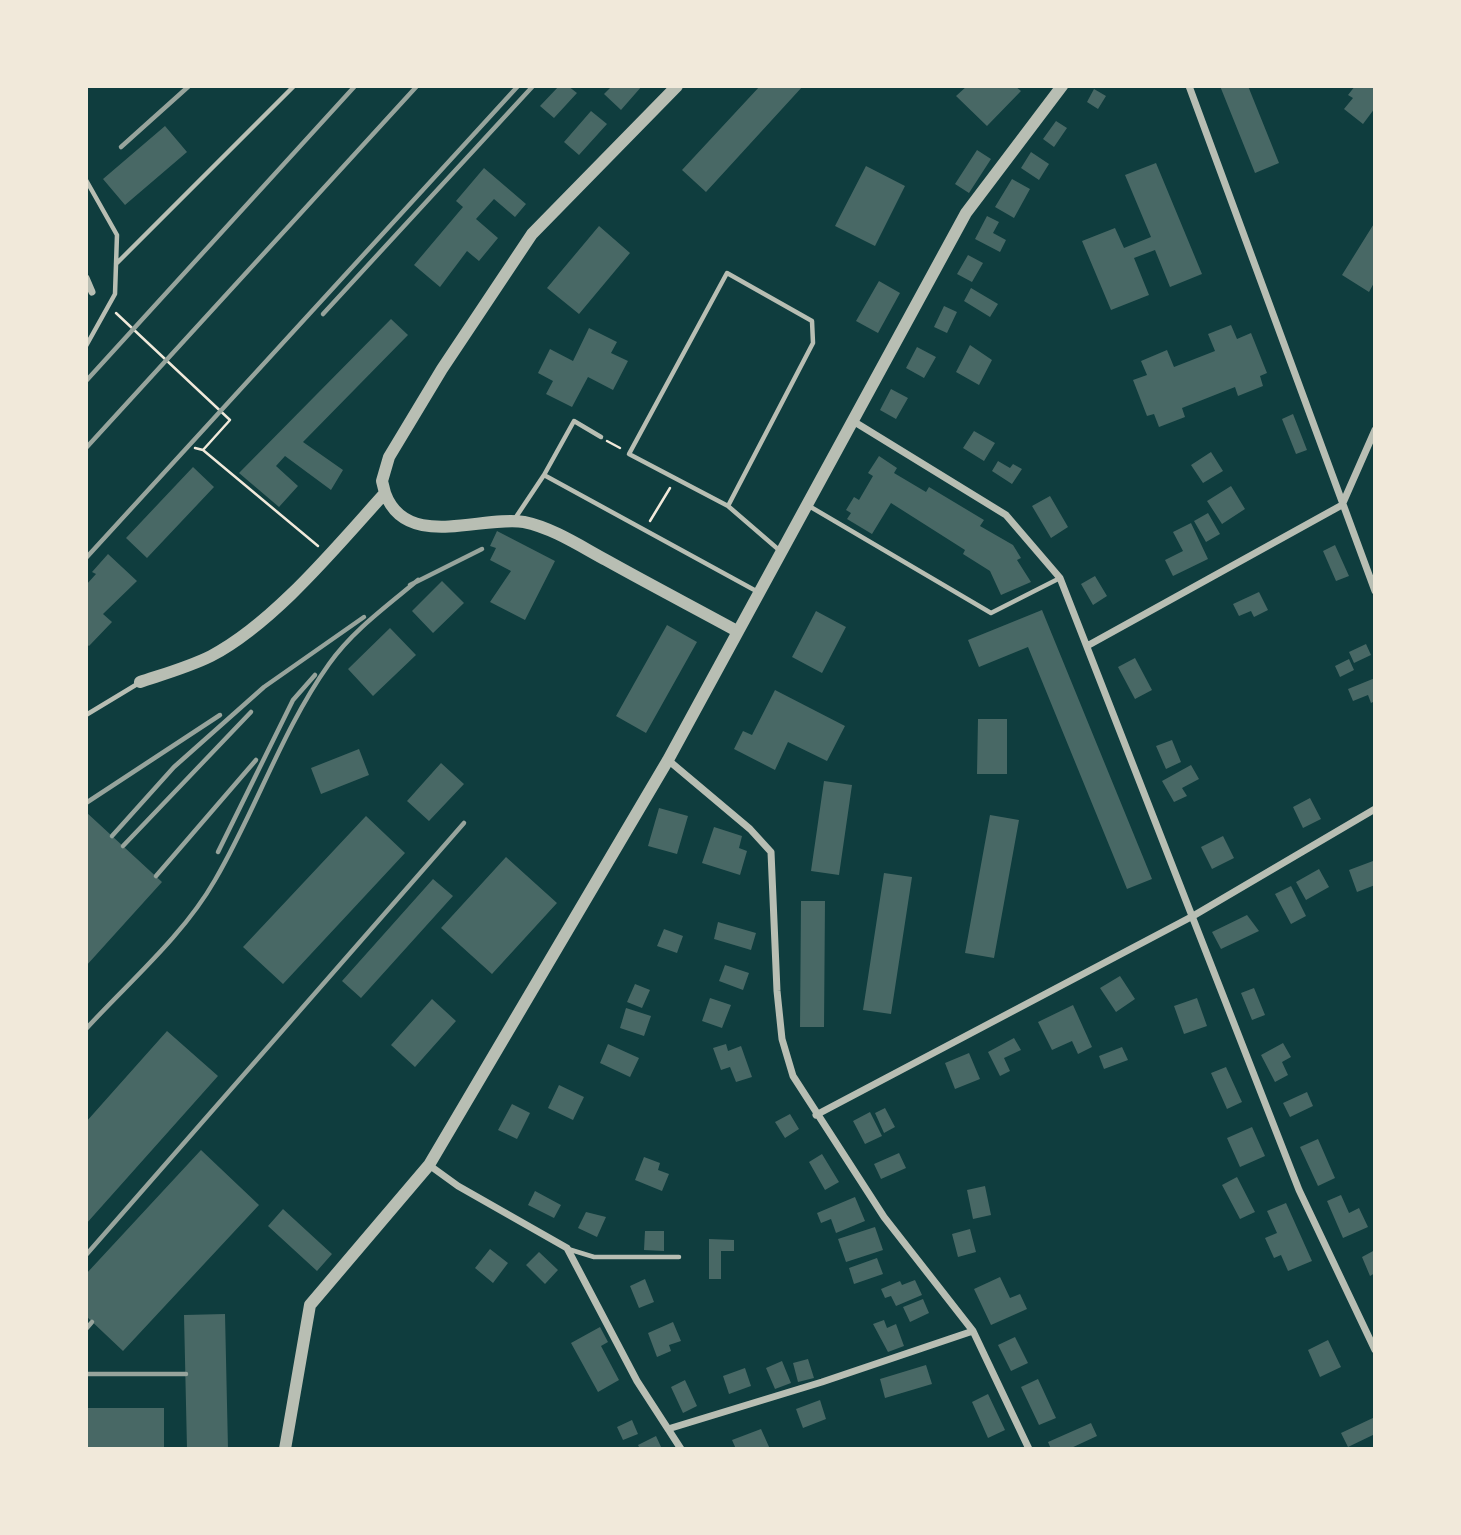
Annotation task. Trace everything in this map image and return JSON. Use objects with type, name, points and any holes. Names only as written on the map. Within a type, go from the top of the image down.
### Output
[{"type":"street","points":[[677,86],[531,234],[442,369],[389,457],[382,481],[395,512],[415,523],[461,527],[500,520],[540,526],[737,631]]},
{"type":"street","points":[[285,1449],[310,1305],[429,1165],[668,760],[737,631],[809,506],[966,213],[1062,86]]},
{"type":"street","points":[[1189,86],[1375,591]]},
{"type":"street","points":[[86,278],[92,292]]},
{"type":"street","points":[[853,421],[1006,515],[1060,578],[1299,1190],[1375,1350]]},
{"type":"street","points":[[1087,646],[1342,505],[1375,430]]},
{"type":"street","points":[[140,682],[192,664],[227,646],[274,608],[329,555],[385,493]]},
{"type":"street","points":[[668,760],[750,830],[771,852],[777,991],[782,1039],[793,1076],[884,1217],[973,1331],[1029,1449]]},
{"type":"street","points":[[816,1115],[1193,916],[1375,809]]},
{"type":"street","points":[[429,1165],[458,1186],[568,1248],[637,1381],[681,1449]]},
{"type":"street","points":[[668,1429],[822,1382],[973,1331]]},
{"type":"lane","points":[[116,264],[294,86]]},
{"type":"lane","points":[[86,180],[117,235],[115,294],[86,346]]},
{"type":"lane","points":[[727,506],[813,343],[812,321],[727,273],[629,454],[727,506],[782,553]]},
{"type":"lane","points":[[514,521],[574,421],[601,437]]},
{"type":"lane","points":[[544,475],[759,593]]},
{"type":"lane","points":[[809,506],[992,614],[1060,578]]},
{"type":"lane","points":[[86,715],[140,682]]},
{"type":"lane","points":[[568,1248],[594,1257],[679,1257]]},
{"type":"path","points":[[126,323],[230,420],[203,450]]},
{"type":"path","points":[[601,437],[629,454]]},
{"type":"path","points":[[195,448],[203,450],[329,555]]},
{"type":"path","points":[[645,530],[676,479]]},
{"type":"building","points":[[559,86],[568,86],[577,93],[554,118],[540,106]]},
{"type":"building","points":[[612,86],[642,86],[621,110],[604,94]]},
{"type":"building","points":[[760,86],[803,86],[706,192],[682,170]]},
{"type":"building","points":[[967,86],[1015,86],[1021,91],[987,126],[956,96]]},
{"type":"building","points":[[1220,86],[1248,86],[1279,163],[1255,173]]},
{"type":"building","points":[[1355,86],[1375,86],[1375,108],[1363,124],[1344,109],[1353,98],[1348,95]]},
{"type":"building","points":[[1094,89],[1106,96],[1098,109],[1087,102]]},
{"type":"building","points":[[591,111],[607,124],[579,155],[564,142]]},
{"type":"building","points":[[1056,121],[1067,128],[1054,147],[1043,139]]},
{"type":"building","points":[[165,126],[187,152],[125,205],[103,179]]},
{"type":"building","points":[[977,150],[991,159],[969,193],[955,184]]},
{"type":"building","points":[[1031,152],[1049,164],[1039,180],[1021,168]]},
{"type":"building","points":[[1156,163],[1202,274],[1170,287],[1155,250],[1134,258],[1149,295],[1111,310],[1082,241],[1115,228],[1124,248],[1151,237],[1125,175]]},
{"type":"building","points":[[866,166],[905,186],[875,246],[835,226]]},
{"type":"building","points":[[484,168],[526,204],[515,217],[494,199],[476,219],[498,238],[479,261],[467,251],[440,287],[414,265],[463,207],[456,201]]},
{"type":"building","points":[[1012,179],[1030,189],[1014,218],[995,207]]},
{"type":"building","points":[[987,216],[999,222],[993,233],[1006,240],[1000,252],[975,239]]},
{"type":"building","points":[[1375,222],[1375,281],[1369,292],[1342,275]]},
{"type":"building","points":[[599,226],[630,253],[579,314],[547,288]]},
{"type":"building","points":[[968,255],[983,263],[972,282],[957,274]]},
{"type":"building","points":[[879,281],[900,293],[878,333],[856,321]]},
{"type":"building","points":[[971,288],[998,304],[990,317],[964,301]]},
{"type":"building","points":[[944,306],[957,312],[947,333],[934,327]]},
{"type":"building","points":[[391,319],[408,335],[303,442],[343,470],[331,490],[285,456],[276,466],[298,486],[279,507],[239,473]]},
{"type":"building","points":[[1231,325],[1237,339],[1251,333],[1267,373],[1260,376],[1263,386],[1238,396],[1235,387],[1182,408],[1185,417],[1159,427],[1154,414],[1147,416],[1133,380],[1147,375],[1141,361],[1167,350],[1174,367],[1215,351],[1208,334]]},
{"type":"building","points":[[589,328],[617,342],[611,353],[628,361],[613,390],[588,377],[572,407],[546,394],[553,381],[538,373],[550,349],[573,361]]},
{"type":"building","points":[[970,345],[992,360],[979,385],[956,372]]},
{"type":"building","points":[[917,347],[936,357],[924,378],[906,368]]},
{"type":"building","points":[[891,389],[908,398],[896,419],[880,410]]},
{"type":"building","points":[[1293,414],[1307,450],[1296,454],[1282,419]]},
{"type":"building","points":[[974,431],[995,443],[984,461],[963,448]]},
{"type":"building","points":[[1211,452],[1223,471],[1203,483],[1191,465]]},
{"type":"building","points":[[879,456],[897,468],[894,473],[926,492],[929,487],[984,520],[980,526],[1013,545],[1021,558],[1017,560],[1031,582],[1001,595],[990,571],[963,554],[965,550],[891,503],[872,534],[847,519],[851,513],[846,510],[854,497],[859,500],[873,476],[868,473]]},
{"type":"building","points":[[998,461],[1010,468],[1013,464],[1022,469],[1012,484],[992,471]]},
{"type":"building","points":[[193,467],[214,487],[147,558],[126,538]]},
{"type":"building","points":[[1231,486],[1245,509],[1222,524],[1207,501]]},
{"type":"building","points":[[1050,496],[1068,527],[1051,538],[1032,506]]},
{"type":"building","points":[[1208,513],[1220,534],[1206,542],[1194,521]]},
{"type":"building","points":[[1191,523],[1208,559],[1173,576],[1165,560],[1183,551],[1173,532]]},
{"type":"building","points":[[497,531],[555,561],[525,620],[490,602],[511,571],[490,560],[496,548],[490,546]]},
{"type":"building","points":[[1335,545],[1349,576],[1336,581],[1323,551]]},
{"type":"building","points":[[108,554],[137,581],[103,614],[112,622],[89,646],[86,644],[86,585],[96,574],[92,572]]},
{"type":"building","points":[[1095,576],[1107,596],[1093,605],[1081,584]]},
{"type":"building","points":[[442,581],[464,603],[433,633],[412,611]]},
{"type":"building","points":[[1259,592],[1268,610],[1254,617],[1251,611],[1239,616],[1233,604]]},
{"type":"building","points":[[1042,610],[1152,879],[1127,889],[1028,647],[979,667],[968,640]]},
{"type":"building","points":[[816,611],[846,627],[822,673],[792,657]]},
{"type":"building","points":[[667,625],[697,642],[646,733],[616,716]]},
{"type":"building","points":[[390,628],[416,655],[373,696],[348,669]]},
{"type":"building","points":[[1366,644],[1371,655],[1354,663],[1349,652]]},
{"type":"building","points":[[1135,658],[1152,690],[1135,699],[1118,667]]},
{"type":"building","points":[[1349,659],[1354,670],[1340,677],[1335,666]]},
{"type":"building","points":[[1375,678],[1375,701],[1371,703],[1368,695],[1353,701],[1348,689]]},
{"type":"building","points":[[775,690],[845,726],[827,761],[788,742],[775,770],[734,749],[743,731],[752,735]]},
{"type":"building","points":[[978,719],[1007,719],[1007,774],[977,774]]},
{"type":"building","points":[[1172,740],[1181,762],[1166,769],[1156,746]]},
{"type":"building","points":[[359,749],[369,775],[321,794],[311,768]]},
{"type":"building","points":[[441,763],[464,784],[429,821],[407,801]]},
{"type":"building","points":[[1191,765],[1199,779],[1182,788],[1187,796],[1174,802],[1162,781]]},
{"type":"building","points":[[824,781],[852,785],[839,875],[811,871]]},
{"type":"building","points":[[1310,798],[1321,819],[1303,828],[1293,807]]},
{"type":"building","points":[[659,808],[688,816],[677,854],[648,846]]},
{"type":"building","points":[[86,812],[162,882],[86,966]]},
{"type":"building","points":[[990,815],[1019,820],[994,958],[965,953]]},
{"type":"building","points":[[366,816],[405,853],[283,984],[243,947]]},
{"type":"building","points":[[714,827],[742,836],[739,848],[747,851],[740,875],[702,863]]},
{"type":"building","points":[[1223,836],[1234,858],[1212,869],[1201,847]]},
{"type":"building","points":[[506,857],[557,903],[492,974],[441,928]]},
{"type":"building","points":[[1373,861],[1375,885],[1357,892],[1349,870]]},
{"type":"building","points":[[1319,869],[1329,887],[1306,900],[1296,882]]},
{"type":"building","points":[[884,873],[912,877],[891,1014],[863,1010]]},
{"type":"building","points":[[433,879],[453,896],[361,998],[342,981]]},
{"type":"building","points":[[1291,886],[1306,916],[1291,924],[1275,894]]},
{"type":"building","points":[[801,901],[825,901],[824,1027],[800,1027]]},
{"type":"building","points":[[1247,915],[1259,931],[1221,949],[1212,932]]},
{"type":"building","points":[[718,922],[756,933],[751,950],[714,939]]},
{"type":"building","points":[[664,929],[683,936],[677,953],[657,946]]},
{"type":"building","points":[[725,965],[749,973],[743,990],[719,981]]},
{"type":"building","points":[[1120,976],[1135,999],[1116,1012],[1100,988]]},
{"type":"building","points":[[635,984],[650,990],[642,1008],[627,1002]]},
{"type":"building","points":[[1254,988],[1265,1015],[1252,1020],[1241,993]]},
{"type":"building","points":[[710,998],[731,1005],[722,1028],[702,1021]]},
{"type":"building","points":[[1197,998],[1207,1026],[1184,1034],[1174,1006]]},
{"type":"building","points":[[432,999],[456,1021],[415,1067],[391,1045]]},
{"type":"building","points":[[1073,1005],[1092,1047],[1078,1054],[1072,1041],[1052,1050],[1038,1022]]},
{"type":"building","points":[[626,1008],[651,1016],[644,1036],[620,1028]]},
{"type":"building","points":[[167,1031],[218,1076],[86,1224],[86,1122]]},
{"type":"building","points":[[1014,1038],[1021,1050],[1004,1058],[1010,1071],[1000,1076],[988,1052]]},
{"type":"building","points":[[1283,1043],[1291,1057],[1282,1062],[1288,1075],[1275,1082],[1261,1055]]},
{"type":"building","points":[[608,1044],[639,1058],[630,1077],[600,1063]]},
{"type":"building","points":[[726,1044],[728,1051],[741,1046],[752,1077],[736,1082],[730,1067],[721,1070],[713,1048]]},
{"type":"building","points":[[1122,1047],[1128,1060],[1104,1069],[1099,1056]]},
{"type":"building","points":[[969,1053],[980,1079],[955,1089],[945,1063]]},
{"type":"building","points":[[1226,1067],[1242,1102],[1227,1109],[1211,1073]]},
{"type":"building","points":[[559,1085],[584,1097],[573,1120],[548,1108]]},
{"type":"building","points":[[1307,1092],[1313,1106],[1290,1117],[1283,1103]]},
{"type":"building","points":[[512,1104],[530,1113],[517,1139],[498,1130]]},
{"type":"building","points":[[885,1108],[895,1127],[884,1133],[875,1113]]},
{"type":"building","points":[[870,1112],[882,1136],[865,1144],[853,1121]]},
{"type":"building","points":[[790,1114],[799,1129],[785,1138],[775,1122]]},
{"type":"building","points":[[1252,1127],[1265,1156],[1240,1167],[1227,1138]]},
{"type":"building","points":[[1318,1139],[1335,1178],[1318,1186],[1300,1147]]},
{"type":"building","points":[[201,1150],[259,1205],[123,1351],[86,1316],[86,1274]]},
{"type":"building","points":[[899,1153],[906,1168],[881,1179],[874,1164]]},
{"type":"building","points":[[822,1154],[839,1182],[825,1190],[809,1162]]},
{"type":"building","points":[[644,1157],[660,1163],[658,1170],[669,1174],[662,1191],[635,1180]]},
{"type":"building","points":[[1237,1177],[1255,1212],[1240,1219],[1222,1185]]},
{"type":"building","points":[[985,1186],[991,1215],[973,1219],[967,1190]]},
{"type":"building","points":[[535,1191],[561,1205],[554,1218],[528,1205]]},
{"type":"building","points":[[1341,1195],[1349,1213],[1359,1208],[1368,1227],[1343,1238],[1327,1201]]},
{"type":"building","points":[[855,1197],[865,1221],[836,1233],[831,1219],[821,1223],[817,1213]]},
{"type":"building","points":[[1286,1203],[1312,1261],[1288,1271],[1281,1255],[1274,1258],[1265,1238],[1277,1233],[1267,1211]]},
{"type":"building","points":[[283,1209],[332,1254],[317,1271],[268,1226]]},
{"type":"building","points":[[586,1212],[606,1217],[597,1237],[578,1228]]},
{"type":"building","points":[[875,1227],[883,1250],[846,1262],[838,1239]]},
{"type":"building","points":[[970,1229],[976,1252],[958,1257],[952,1234]]},
{"type":"building","points":[[645,1231],[664,1231],[664,1251],[644,1250]]},
{"type":"building","points":[[709,1239],[734,1240],[734,1251],[721,1251],[721,1279],[709,1279]]},
{"type":"building","points":[[490,1249],[508,1263],[493,1283],[475,1268]]},
{"type":"building","points":[[1375,1250],[1375,1273],[1370,1276],[1362,1257]]},
{"type":"building","points":[[539,1252],[558,1270],[545,1284],[526,1265]]},
{"type":"building","points":[[877,1258],[883,1274],[854,1284],[849,1268]]},
{"type":"building","points":[[1000,1277],[1010,1298],[1020,1294],[1027,1309],[991,1325],[974,1289]]},
{"type":"building","points":[[645,1279],[654,1302],[639,1308],[630,1286]]},
{"type":"building","points":[[915,1280],[922,1295],[896,1306],[891,1296],[885,1298],[881,1289],[900,1281],[902,1285]]},
{"type":"building","points":[[923,1299],[929,1313],[910,1322],[903,1307]]},
{"type":"building","points":[[225,1314],[228,1449],[187,1449],[184,1315]]},
{"type":"building","points":[[884,1320],[887,1328],[896,1324],[904,1346],[888,1352],[873,1324]]},
{"type":"building","points":[[673,1322],[681,1341],[669,1345],[671,1351],[657,1357],[648,1333]]},
{"type":"building","points":[[600,1327],[608,1342],[601,1346],[619,1380],[598,1392],[571,1343]]},
{"type":"building","points":[[1015,1337],[1028,1363],[1011,1371],[998,1345]]},
{"type":"building","points":[[1328,1340],[1341,1367],[1320,1377],[1308,1350]]},
{"type":"building","points":[[808,1359],[814,1378],[798,1382],[793,1363]]},
{"type":"building","points":[[782,1361],[791,1383],[775,1389],[766,1368]]},
{"type":"building","points":[[926,1365],[932,1384],[885,1398],[880,1379]]},
{"type":"building","points":[[745,1368],[751,1386],[729,1394],[723,1376]]},
{"type":"building","points":[[1038,1379],[1056,1418],[1039,1425],[1021,1387]]},
{"type":"building","points":[[685,1380],[697,1406],[683,1413],[671,1387]]},
{"type":"building","points":[[988,1394],[1005,1430],[988,1438],[972,1402]]},
{"type":"building","points":[[820,1400],[826,1419],[803,1428],[796,1409]]},
{"type":"building","points":[[86,1408],[164,1408],[164,1449],[86,1449]]},
{"type":"building","points":[[1375,1417],[1375,1434],[1348,1447],[1341,1433]]},
{"type":"building","points":[[632,1420],[638,1434],[623,1440],[617,1427]]},
{"type":"building","points":[[1091,1423],[1097,1436],[1069,1449],[1051,1449],[1048,1442]]},
{"type":"building","points":[[761,1429],[770,1449],[736,1449],[732,1440]]},
{"type":"building","points":[[656,1436],[662,1449],[640,1449],[638,1445]]},
{"type":"railway","points":[[121,147],[189,86]]},
{"type":"railway","points":[[86,381],[355,86]]},
{"type":"railway","points":[[86,448],[417,86]]},
{"type":"railway","points":[[86,558],[518,86]]},
{"type":"railway","points":[[323,314],[533,86]]},
{"type":"railway","points":[[410,585],[482,549]]},
{"type":"railway","points":[[86,1029],[155,958],[202,901],[230,853],[297,716],[329,664],[359,630],[418,580]]},
{"type":"railway","points":[[112,836],[174,767],[264,687],[364,617]]},
{"type":"railway","points":[[218,852],[293,700],[315,675]]},
{"type":"railway","points":[[123,846],[251,712]]},
{"type":"railway","points":[[86,803],[220,715]]},
{"type":"railway","points":[[156,876],[256,760]]},
{"type":"railway","points":[[86,1255],[464,823]]},
{"type":"railway","points":[[86,1329],[92,1322]]},
{"type":"railway","points":[[86,1374],[186,1374]]}]
